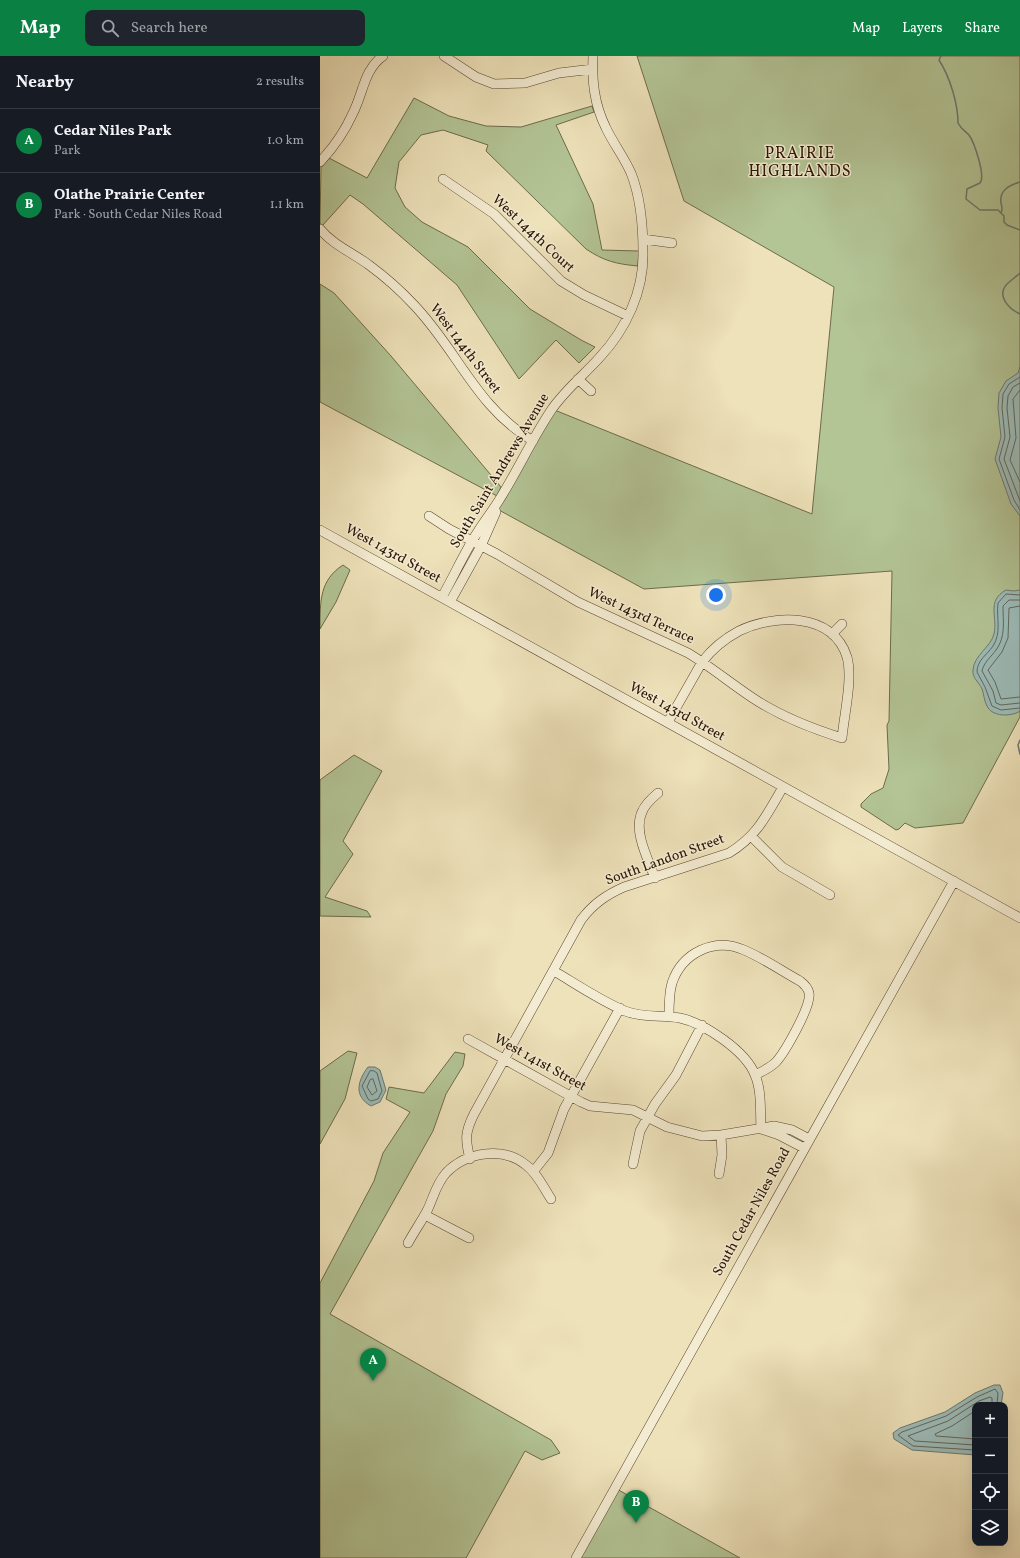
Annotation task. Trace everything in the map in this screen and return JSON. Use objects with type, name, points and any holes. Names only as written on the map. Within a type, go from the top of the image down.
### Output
[{"type":"street","points":[[320,162],[342,135],[354,112],[366,77],[383,56]]},
{"type":"street","points":[[444,56],[476,77],[494,84],[525,83],[559,73],[592,69]]},
{"type":"street","name":"South Saint Andrews Avenue","points":[[442,597],[472,542],[501,497],[552,409],[608,348],[628,316],[640,282],[643,262],[641,212],[634,182],[600,115],[593,88],[593,56]]},
{"type":"street","name":"West 144th Court","points":[[443,179],[494,214],[561,281],[576,291],[628,316]]},
{"type":"street","name":"West 144th Street","points":[[320,229],[327,238],[370,265],[414,304],[444,340],[468,379],[482,398],[503,420],[533,441]]},
{"type":"street","points":[[642,239],[672,243]]},
{"type":"street","points":[[578,379],[591,391]]},
{"type":"street","points":[[450,602],[481,546],[501,497]]},
{"type":"street","name":"West 143rd Terrace","points":[[429,516],[590,609],[666,642],[702,662],[743,692],[772,710],[802,725],[842,738],[849,670],[843,649],[832,634]]},
{"type":"street","name":"West 143rd Street","points":[[320,530],[1020,918]]},
{"type":"street","points":[[668,722],[702,662],[713,649],[741,630],[765,623],[790,620],[806,621],[820,626],[832,634],[842,624]]},
{"type":"street","name":"South Landon Street","points":[[470,1159],[466,1143],[467,1128],[488,1087],[589,910],[611,893],[729,853],[752,837],[762,824],[782,787]]},
{"type":"street","points":[[655,878],[641,839],[639,822],[642,812],[648,803],[658,793]]},
{"type":"street","points":[[752,837],[782,867],[830,895]]},
{"type":"street","name":"South Cedar Niles Road","points":[[576,1558],[954,881]]},
{"type":"street","points":[[669,1016],[670,990],[676,974],[686,959],[707,947],[725,945],[744,950],[800,981],[806,986],[809,993],[808,1006],[777,1061],[769,1068],[755,1075]]},
{"type":"street","points":[[554,971],[620,1008],[634,1013],[669,1016],[691,1021],[702,1025],[727,1043],[748,1063],[755,1075],[759,1094],[761,1129]]},
{"type":"street","points":[[533,1172],[551,1148],[570,1096],[620,1008]]},
{"type":"street","points":[[633,1164],[640,1131],[648,1116],[676,1075],[702,1025]]},
{"type":"street","name":"West 141st Street","points":[[468,1039],[590,1106],[624,1108],[648,1116],[667,1127],[702,1136],[721,1135],[774,1126],[785,1128],[809,1139]]},
{"type":"street","name":"West 141st Street","points":[[761,1129],[779,1135],[804,1148]]},
{"type":"street","points":[[719,1174],[722,1155],[721,1135]]},
{"type":"street","points":[[408,1243],[446,1173],[470,1159],[488,1152],[516,1158],[527,1165],[551,1199]]},
{"type":"street","points":[[424,1215],[469,1238]]},
{"type":"green space","points":[[637,56],[1020,56],[1020,717],[963,823],[915,828],[905,823],[896,830],[861,807],[861,804],[871,794],[883,788],[889,769],[887,725],[889,721],[892,571],[644,589],[497,509],[552,409],[812,514],[834,287],[684,201]]},
{"type":"green space","points":[[414,98],[449,116],[486,126],[521,127],[592,106],[594,112],[556,125],[593,204],[602,250],[639,251],[638,266],[610,261],[586,249],[486,151],[488,145],[443,130],[421,135],[399,162],[395,188],[405,207],[422,222],[468,247],[530,309],[595,347],[579,363],[556,340],[519,379],[457,285],[363,204],[350,195],[322,226],[320,223],[321,167],[329,158],[367,178]]},
{"type":"green space","points":[[320,284],[334,293],[391,356],[501,487],[497,496],[320,402]]},
{"type":"green space","points":[[343,565],[350,570],[336,602],[320,629],[320,609],[323,592],[330,577]]},
{"type":"green space","points":[[354,755],[382,771],[343,841],[353,854],[325,897],[367,911],[371,917],[320,916],[320,780]]},
{"type":"green space","points":[[348,1051],[357,1053],[345,1099],[320,1144],[320,1071]]},
{"type":"green space","points":[[455,1052],[465,1054],[463,1066],[446,1094],[433,1131],[330,1314],[551,1440],[560,1453],[542,1460],[525,1451],[466,1558],[320,1558],[320,1283],[374,1181],[383,1153],[410,1112],[386,1099],[389,1087],[424,1093]]},
{"type":"green space","points":[[615,1488],[740,1558],[577,1558]]},
{"type":"water","points":[[1020,367],[1020,516],[1011,504],[995,459],[1001,437],[998,408],[999,393],[1006,381],[1018,373]]},
{"type":"water","points":[[1006,590],[1020,590],[1020,711],[1002,715],[989,710],[985,702],[982,689],[975,678],[973,670],[976,660],[990,643],[994,634],[994,604],[996,599]]},
{"type":"water","points":[[368,1067],[375,1067],[380,1070],[386,1090],[380,1102],[371,1106],[362,1098],[359,1088],[362,1077]]},
{"type":"water","points":[[994,1385],[1000,1385],[1003,1393],[1002,1402],[972,1402],[972,1455],[912,1450],[894,1439],[893,1433],[900,1428],[945,1412],[975,1393]]},
{"type":"waterway","points":[[941,56],[939,60],[947,74],[953,91],[957,108],[958,123],[971,139],[982,174],[980,183],[967,189],[966,199],[980,210],[998,210],[1004,216],[1004,222],[1007,225],[1020,230]]},
{"type":"waterway","points":[[1001,213],[1001,198],[1003,191],[1020,182]]},
{"type":"waterway","points":[[1020,273],[1007,284],[1003,293],[1005,302],[1020,314]]},
{"type":"waterway","points":[[1020,740],[1018,745],[1020,754]]},
{"type":"place","name":"Cedar Niles Park","points":[[373,1381]]},
{"type":"place","name":"Olathe Prairie Center","points":[[636,1523]]},
{"type":"district","name":"PRAIRIE HIGHLANDS","points":[[800,163]]}]
